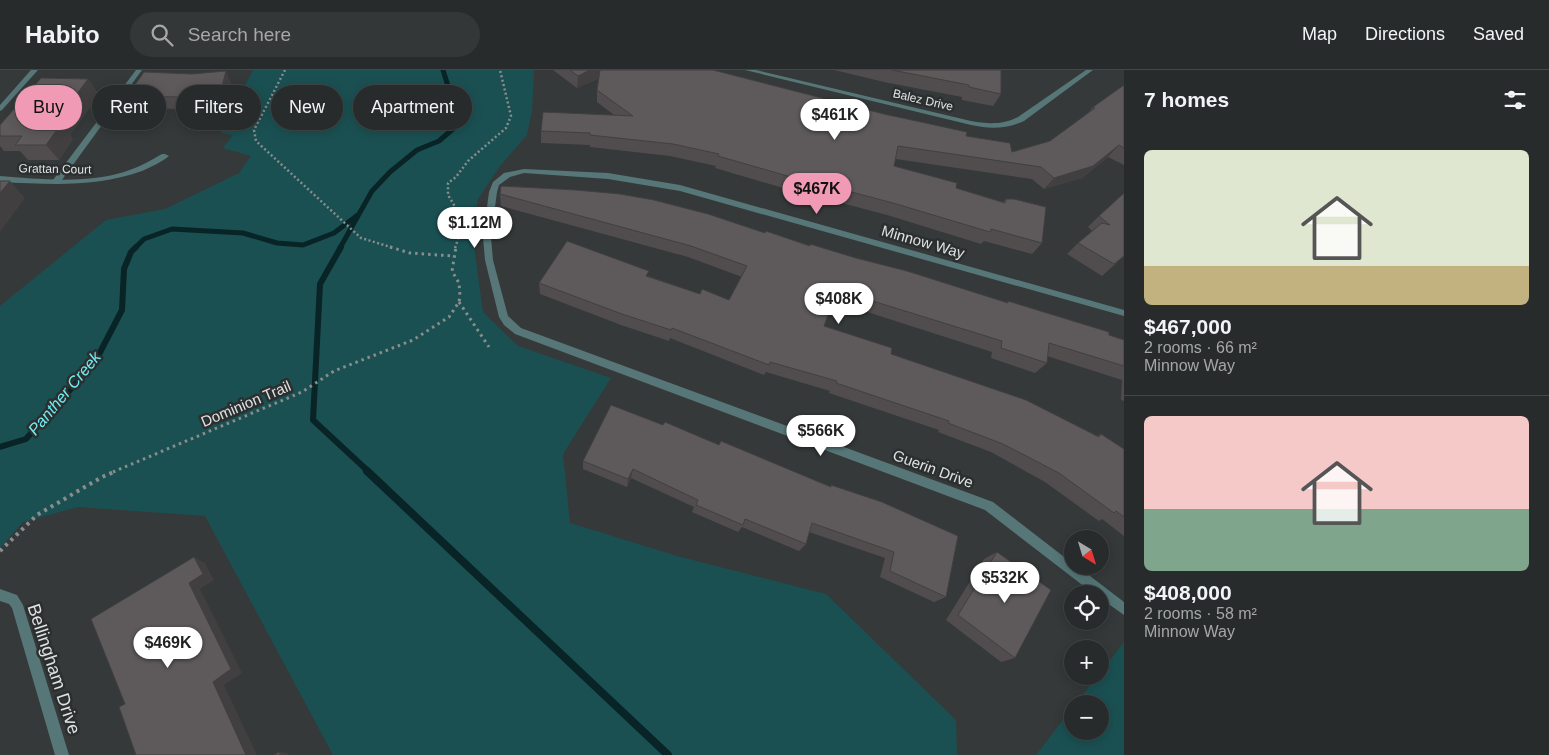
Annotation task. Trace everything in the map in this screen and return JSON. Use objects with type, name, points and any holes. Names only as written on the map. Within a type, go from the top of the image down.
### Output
[{"type":"street","points":[[0,109],[35,70]]},
{"type":"street","points":[[56,182],[139,70]]},
{"type":"street","name":"Balez Drive","points":[[748,70],[996,128],[1007,126],[1021,119],[1090,70]]},
{"type":"street","name":"Grattan Court","points":[[0,179],[82,182],[120,177],[164,156]]},
{"type":"street","name":"Minnow Way","points":[[512,326],[504,317],[489,260],[487,244],[493,192],[496,184],[507,174],[518,171],[608,176],[680,188],[1124,314]]},
{"type":"street","name":"Guerin Drive","points":[[512,326],[532,336],[989,506],[1124,609]]},
{"type":"street","name":"Bellingham Drive","points":[[4,596],[17,605],[62,755]]},
{"type":"path","points":[[285,70],[254,130],[256,141],[360,238],[410,253],[452,256]]},
{"type":"path","points":[[489,347],[459,302],[459,283],[452,271],[452,256],[462,226],[457,210],[448,195],[448,183],[456,177],[468,161],[506,128],[511,116],[500,70]]},
{"type":"path","name":"Dominion Trail","points":[[0,551],[37,515],[102,477],[302,392],[334,371],[412,340],[449,317],[459,302]]},
{"type":"shaded area","points":[[253,70],[534,70],[532,111],[527,135],[500,166],[478,199],[472,231],[483,312],[518,346],[611,378],[563,454],[570,523],[677,556],[826,594],[956,720],[957,755],[333,755],[205,516],[78,507],[23,522],[0,548],[0,306],[106,220],[165,209],[239,173],[251,156],[223,148],[233,135],[221,133],[223,130],[261,130],[261,85],[245,85]]},
{"type":"shaded area","points":[[1124,642],[1124,755],[1036,755],[1064,718],[1064,740],[1109,740],[1109,695],[1083,695],[1090,685],[1109,685],[1109,661]]},
{"type":"building","points":[[570,70],[590,70],[578,76]]},
{"type":"building","points":[[600,70],[713,70],[884,114],[967,132],[966,136],[1010,143],[1012,152],[1050,141],[1124,85],[1124,148],[1119,145],[1093,166],[1054,178],[1041,167],[898,146],[894,166],[957,183],[956,188],[1005,203],[1006,199],[1014,199],[1046,207],[1042,243],[991,229],[990,232],[893,203],[844,190],[843,192],[718,156],[719,154],[673,144],[590,135],[590,133],[541,131],[543,112],[633,116],[597,90]]},
{"type":"building","points":[[892,70],[1001,70],[1001,94],[969,87],[969,85]]},
{"type":"building","points":[[226,71],[222,85],[176,85],[176,97],[166,97],[166,85],[135,85],[144,72],[192,74]]},
{"type":"building","points":[[41,78],[88,79],[82,87],[82,85],[35,85]]},
{"type":"building","points":[[15,108],[15,130],[57,130],[46,145],[15,145],[22,136],[0,136],[0,125]]},
{"type":"building","points":[[0,181],[10,181],[0,193]]},
{"type":"building","points":[[501,186],[620,194],[654,200],[708,214],[765,233],[766,231],[810,246],[810,244],[907,271],[1109,332],[1109,335],[1124,340],[1124,366],[1049,343],[1047,363],[1001,348],[1002,341],[837,290],[824,326],[892,348],[891,354],[1026,400],[1099,437],[1101,434],[1124,449],[1124,517],[1116,511],[1114,513],[1059,473],[1003,444],[948,423],[949,421],[836,383],[837,381],[770,362],[769,365],[672,328],[671,330],[622,314],[539,283],[567,241],[649,271],[646,276],[700,294],[702,289],[729,300],[747,266],[691,246],[500,194]]},
{"type":"building","points":[[1124,193],[1124,256],[1114,264],[1078,243],[1102,223],[1110,225],[1099,216]]},
{"type":"building","points":[[611,405],[663,425],[665,422],[719,445],[721,441],[831,487],[831,485],[882,502],[958,536],[946,597],[890,571],[894,552],[812,523],[806,544],[745,519],[743,525],[696,505],[698,500],[633,469],[628,479],[583,461]]},
{"type":"building","points":[[997,552],[1051,590],[1015,658],[958,615]]},
{"type":"building","points":[[194,557],[203,574],[189,583],[231,669],[213,682],[246,755],[136,755],[119,707],[125,704],[91,619]]},
{"type":"waterway","name":"Panther Creek","points":[[359,214],[372,191],[390,172],[417,150],[439,141],[454,128],[453,116],[448,102],[448,86],[443,70]]},
{"type":"waterway","name":"Panther Creek","points":[[0,447],[26,439],[95,362],[122,310],[124,269],[131,252],[144,239],[172,229],[243,233],[277,243],[303,245],[334,233],[359,214]]},
{"type":"waterway","points":[[340,248],[359,214]]},
{"type":"waterway","points":[[341,247],[320,284],[313,420],[369,472]]},
{"type":"waterway","points":[[367,471],[668,755]]}]
